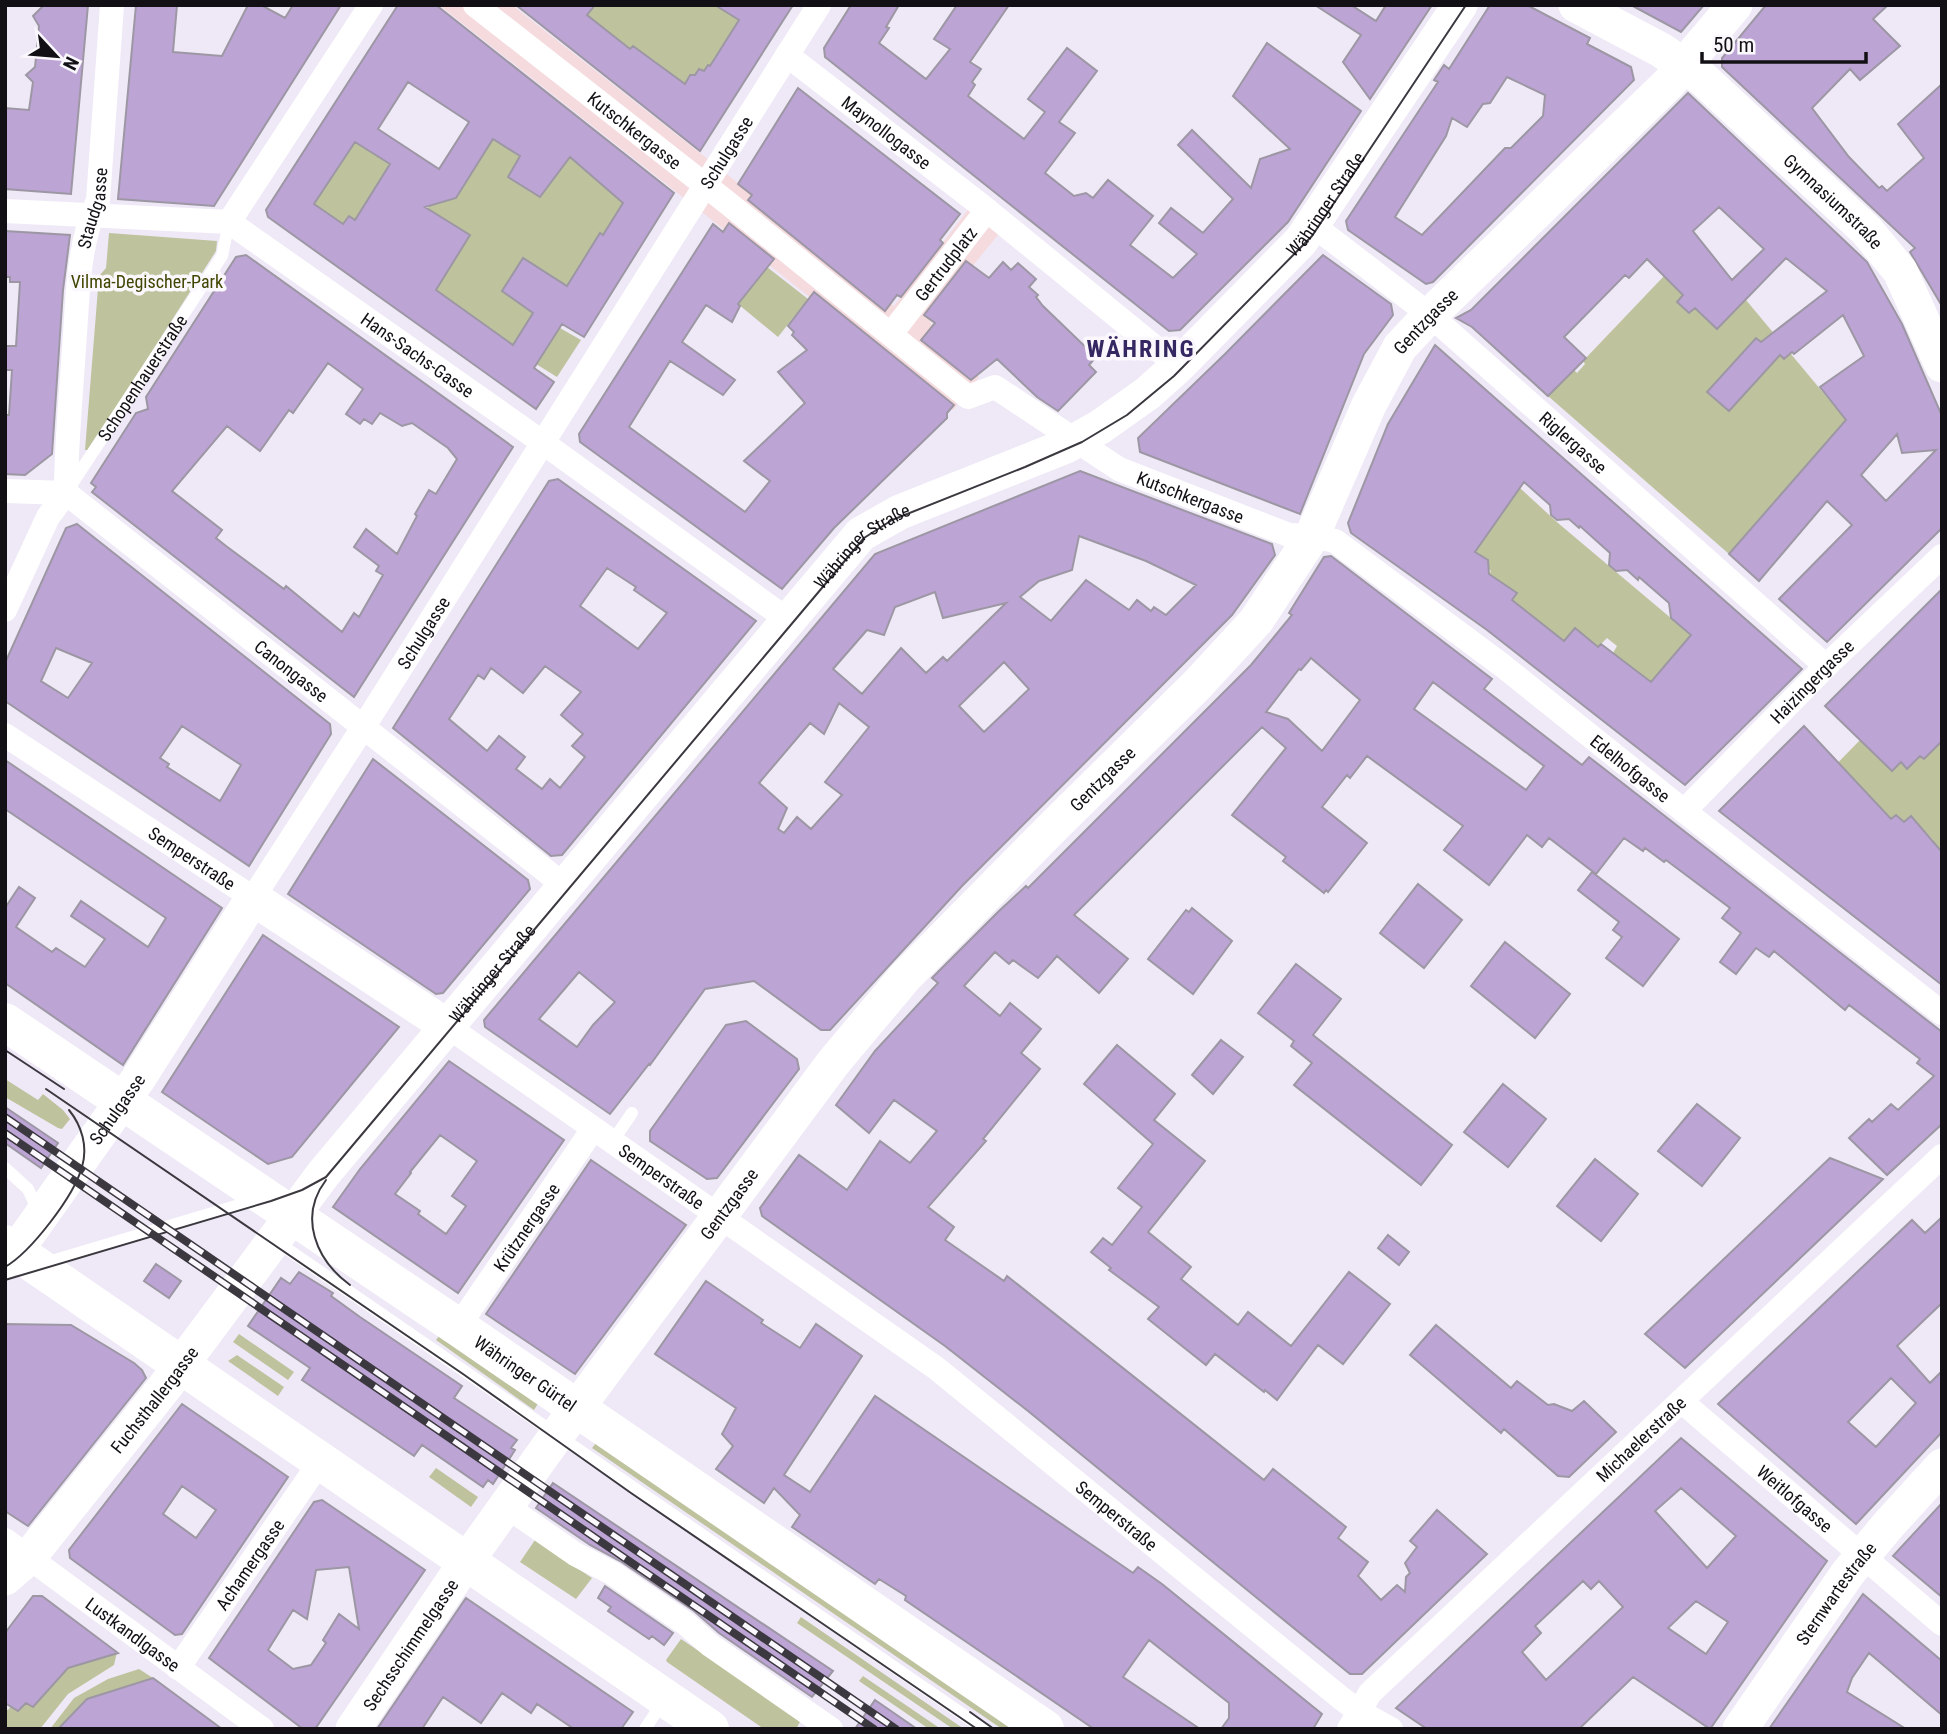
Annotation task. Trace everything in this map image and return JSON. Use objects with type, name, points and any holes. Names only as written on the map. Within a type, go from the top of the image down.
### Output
[{"type":"main road","name":"Währinger Straße","points":[[290,1201],[447,1026],[861,534],[900,512],[1076,440],[1133,405],[1178,366],[1314,226],[1460,5]]},
{"type":"main road","name":"Gymnasiumstraße","points":[[1576,5],[1685,65],[1867,230],[1900,271],[1942,365]]},
{"type":"main road","name":"Gentzgasse","points":[[466,1562],[566,1422],[833,1063],[905,976],[1226,655],[1256,621],[1312,536],[1369,405],[1400,346],[1685,65],[1735,5]]},
{"type":"main road","name":"Semperstraße","points":[[253,898],[447,1026]]},
{"type":"main road","name":"Schulgasse","points":[[14,1260],[41,1216],[124,1101],[253,898]]},
{"type":"main road","name":"Währinger Gürtel","points":[[5,1022],[124,1101],[290,1201],[458,1326],[566,1422],[1045,1729]]},
{"type":"main road","name":"Fuchsthallergasse","points":[[13,1559],[180,1366],[290,1201]]},
{"type":"main road","points":[[14,1260],[180,1366],[466,1562],[655,1714],[710,1729]]},
{"type":"main road","name":"Sternwartestraße","points":[[1740,1729],[1863,1555],[1942,1466]]},
{"type":"main road","name":"Sechsschimmelgasse","points":[[353,1729],[466,1562]]},
{"type":"street","name":"Staudgasse","points":[[66,494],[66,458],[80,261],[90,217],[98,200],[112,5]]},
{"type":"street","name":"Schopenhauerstraße","points":[[229,222],[371,5]]},
{"type":"street","name":"Kutschkergasse","points":[[475,5],[891,334]]},
{"type":"street","name":"Schulgasse","points":[[253,898],[819,5]]},
{"type":"street","name":"Maynollogasse","points":[[787,55],[987,210]]},
{"type":"street","name":"Gertrudplatz","points":[[891,334],[987,210],[1178,366]]},
{"type":"street","points":[[5,211],[229,222]]},
{"type":"street","name":"Hans-Sachs-Gasse","points":[[229,222],[542,442],[788,620]]},
{"type":"street","name":"Riglergasse","points":[[1314,226],[1430,314],[1826,666]]},
{"type":"street","points":[[891,334],[968,397],[995,387],[1076,440]]},
{"type":"street","name":"Kutschkergasse","points":[[1076,440],[1119,469],[1289,535],[1312,536]]},
{"type":"street","points":[[5,491],[66,494]]},
{"type":"street","name":"Schopenhauerstraße","points":[[5,610],[48,517],[66,494]]},
{"type":"street","name":"Canongasse","points":[[66,494],[565,886]]},
{"type":"street","name":"Edelhofgasse","points":[[1312,536],[1335,541],[1481,649],[1942,1013]]},
{"type":"street","name":"Haizingergasse","points":[[1684,811],[1826,666],[1942,555]]},
{"type":"street","name":"Semperstraße","points":[[5,735],[253,898]]},
{"type":"street","name":"Semperstraße","points":[[447,1026],[936,1368],[1353,1720],[1391,1729]]},
{"type":"street","name":"Krütznergasse","points":[[458,1326],[603,1135]]},
{"type":"street","name":"Michaelerstraße","points":[[1353,1720],[1370,1693],[1942,1156]]},
{"type":"street","name":"Weitlofgasse","points":[[1681,1401],[1942,1624]]},
{"type":"street","name":"Achamergasse","points":[[178,1668],[320,1462]]},
{"type":"street","points":[[506,1506],[575,1555],[612,1573],[675,1615],[710,1645],[831,1729]]},
{"type":"street","name":"Lustkandlgasse","points":[[13,1559],[178,1668],[262,1729]]},
{"type":"lane","name":"Schopenhauerstraße","points":[[66,494],[222,256],[229,222]]},
{"type":"lane","points":[[603,1135],[632,1114]]},
{"type":"lane","points":[[5,1168],[28,1189],[41,1216]]},
{"type":"lane","points":[[14,1260],[290,1201]]},
{"type":"lane","name":"Währinger Gürtel","points":[[290,1201],[566,1422]]},
{"type":"lane","points":[[566,1422],[984,1729]]},
{"type":"shaded area","points":[[439,5],[512,5],[894,306],[971,206],[1002,230],[929,319],[941,345],[979,377],[953,410]]},
{"type":"green space","points":[[584,5],[745,5],[730,14],[739,20],[710,66],[707,65],[704,71],[699,69],[695,75],[689,75],[686,81],[690,93],[652,59],[633,46],[630,49],[587,15]]},
{"type":"green space","points":[[367,123],[365,148],[390,164],[371,194],[388,245],[349,216],[343,224],[314,204]]},
{"type":"green space","points":[[493,139],[520,157],[570,157],[623,203],[567,286],[523,259],[502,291],[533,313],[513,345],[436,290],[427,209],[438,193],[456,198]]},
{"type":"green space","name":"Vilma-Degischer-Park","points":[[109,233],[217,241],[216,251],[89,450],[85,450],[99,276],[106,268]]},
{"type":"green space","points":[[767,267],[808,299],[778,337],[738,304]]},
{"type":"green space","points":[[1664,276],[1683,295],[1677,302],[1688,313],[1695,308],[1717,329],[1746,300],[1846,420],[1729,554],[1548,396],[1574,370],[1577,373],[1585,364],[1583,361]]},
{"type":"green space","points":[[560,328],[581,340],[557,377],[536,364]]},
{"type":"green space","points":[[1520,488],[1691,635],[1653,679],[1686,706],[1672,724],[1631,667],[1613,653],[1617,646],[1607,638],[1598,647],[1575,628],[1564,641],[1512,600],[1517,593],[1489,575],[1491,571],[1475,557],[1456,530],[1484,540]]},
{"type":"green space","points":[[1860,740],[1907,768],[1920,756],[1924,759],[1942,741],[1942,852],[1928,847],[1933,840],[1911,816],[1904,822],[1896,815],[1891,819],[1822,779]]},
{"type":"green space","points":[[5,1079],[38,1100],[43,1094],[70,1119],[62,1129],[58,1128],[5,1097]]},
{"type":"green space","points":[[239,1334],[294,1372],[288,1380],[233,1342]]},
{"type":"green space","points":[[440,1335],[539,1402],[534,1410],[436,1340]]},
{"type":"green space","points":[[237,1355],[284,1387],[278,1396],[228,1361]]},
{"type":"green space","points":[[596,1443],[1015,1729],[1002,1729],[592,1448]]},
{"type":"green space","points":[[436,1468],[478,1497],[471,1507],[429,1477]]},
{"type":"green space","points":[[535,1540],[592,1578],[576,1599],[520,1562]]},
{"type":"green space","points":[[801,1617],[964,1729],[953,1729],[797,1623]]},
{"type":"green space","points":[[681,1639],[801,1720],[796,1729],[764,1729],[667,1662]]},
{"type":"green space","points":[[111,1647],[117,1652],[114,1665],[68,1694],[40,1729],[5,1729],[5,1709],[8,1710],[11,1706],[18,1711],[26,1703],[33,1707],[68,1668],[109,1656]]},
{"type":"green space","points":[[139,1669],[153,1678],[87,1699],[58,1729],[50,1729],[74,1698],[108,1679]]},
{"type":"green space","points":[[863,1676],[941,1729],[929,1729],[859,1681]]},
{"type":"building","points":[[44,5],[88,5],[71,194],[5,189],[5,108],[29,110],[33,82],[26,75],[35,67],[39,26],[33,16]]},
{"type":"building","points":[[136,5],[177,5],[173,52],[222,56],[248,5],[261,5],[285,18],[293,5],[341,5],[214,206],[118,199]]},
{"type":"building","points":[[398,5],[436,5],[674,193],[584,337],[562,324],[534,368],[554,382],[536,409],[268,217],[266,210]],"holes":[[[408,82],[469,122],[439,169],[378,129]],[[493,139],[520,156],[508,177],[540,197],[570,157],[623,203],[603,235],[600,233],[567,286],[523,258],[502,291],[533,313],[513,345],[436,290],[470,235],[425,207],[456,198]],[[355,142],[390,164],[355,220],[349,216],[343,224],[314,204]]]},
{"type":"building","points":[[516,5],[595,5],[587,15],[630,49],[633,46],[685,84],[690,75],[710,66],[739,20],[715,5],[793,5],[700,151]]},
{"type":"building","points":[[851,5],[899,5],[879,43],[926,79],[950,49],[934,39],[957,5],[1009,5],[970,62],[981,69],[972,82],[975,85],[968,96],[1024,139],[1045,112],[1028,99],[1067,48],[1097,71],[1059,122],[1075,133],[1045,173],[1074,196],[1086,193],[1093,198],[1108,180],[1153,216],[1130,245],[1173,278],[1197,254],[1159,223],[1171,208],[1203,233],[1233,199],[1178,145],[1192,130],[1251,188],[1260,159],[1290,149],[1233,96],[1267,43],[1361,111],[1288,222],[1180,330],[1169,331],[825,57],[824,48]]},
{"type":"building","points":[[1315,5],[1351,5],[1376,21],[1386,5],[1432,5],[1370,99],[1343,62],[1361,35]]},
{"type":"building","points":[[1490,5],[1527,5],[1590,38],[1587,44],[1631,67],[1634,80],[1433,282],[1426,284],[1348,230],[1346,221],[1438,82],[1434,80],[1444,65],[1449,69]],"holes":[[[1507,77],[1545,95],[1543,116],[1511,148],[1505,148],[1422,235],[1395,217],[1446,136],[1452,118],[1467,127],[1483,104],[1490,103]]]},
{"type":"building","points":[[1631,5],[1704,5],[1681,32]]},
{"type":"building","points":[[1766,5],[1888,5],[1873,19],[1900,46],[1860,80],[1850,69],[1812,108],[1849,157],[1879,188],[1882,186],[1887,191],[1924,158],[1898,124],[1942,84],[1942,306],[1910,252],[1915,248],[1722,67],[1722,58]]},
{"type":"building","points":[[798,88],[960,214],[940,240],[943,243],[901,297],[897,295],[885,311],[748,200],[752,195],[738,184]]},
{"type":"building","points":[[1688,93],[1867,262],[1902,324],[1942,416],[1942,528],[1827,642],[1779,599],[1852,525],[1827,501],[1759,581],[1729,554],[1846,420],[1820,387],[1864,356],[1843,315],[1794,354],[1792,352],[1784,359],[1780,355],[1729,411],[1707,392],[1756,338],[1761,342],[1827,291],[1786,258],[1717,329],[1695,308],[1689,313],[1677,302],[1683,295],[1647,259],[1629,278],[1625,275],[1564,337],[1586,358],[1548,396],[1472,327],[1456,318],[1471,310]],"holes":[[[1719,207],[1764,249],[1732,280],[1693,231]],[[1897,434],[1902,453],[1936,450],[1886,501],[1861,475]]]},
{"type":"building","points":[[729,223],[774,259],[738,304],[740,306],[732,322],[706,305],[682,342],[735,380],[723,395],[670,361],[629,427],[745,512],[770,481],[744,461],[805,403],[778,372],[807,350],[792,335],[794,332],[788,326],[814,292],[954,405],[947,413],[947,418],[834,528],[782,589],[580,442],[579,434],[713,224],[723,232]]},
{"type":"building","points":[[5,231],[70,235],[63,290],[52,454],[25,475],[5,474],[5,415],[9,415],[12,370],[5,370],[5,346],[16,346],[20,282],[10,282],[10,277],[5,277]]},
{"type":"building","points":[[246,255],[513,447],[354,697],[92,492],[96,487],[91,483],[136,413],[148,409],[146,397],[236,257]],"holes":[[[328,363],[363,389],[346,414],[360,424],[364,419],[372,424],[380,413],[402,426],[412,423],[448,448],[457,459],[436,494],[429,490],[397,554],[366,529],[354,547],[379,566],[376,571],[383,575],[359,617],[354,613],[342,632],[286,586],[284,589],[216,538],[222,530],[172,491],[227,426],[260,451],[289,410],[293,413]]]},
{"type":"building","points":[[1323,255],[1391,304],[1393,315],[1364,354],[1300,514],[1140,452],[1138,438]]},
{"type":"building","points":[[966,261],[989,278],[1003,262],[1011,270],[1018,263],[1036,279],[1029,287],[1038,295],[1036,297],[1043,306],[1096,357],[1089,365],[1096,372],[1058,411],[1037,397],[997,359],[971,380],[921,340],[935,323],[924,315]]},
{"type":"building","points":[[1435,345],[1802,669],[1685,785],[1487,630],[1351,533],[1348,523],[1388,424]],"holes":[[[1524,482],[1550,505],[1551,515],[1557,520],[1569,519],[1610,553],[1609,565],[1616,571],[1627,570],[1638,580],[1639,577],[1669,603],[1671,618],[1691,635],[1651,682],[1601,644],[1598,647],[1575,628],[1564,641],[1512,600],[1517,593],[1489,574],[1488,560],[1475,552]]]},
{"type":"building","points":[[1080,471],[1272,544],[1275,555],[1232,615],[962,886],[830,1030],[821,1030],[754,981],[705,989],[650,1065],[610,1114],[485,1027],[484,1020],[875,554]],"holes":[[[1079,536],[1146,561],[1196,585],[1166,615],[1154,607],[1151,611],[1137,600],[1129,610],[1086,580],[1051,621],[1020,597],[1039,581],[1072,570]],[[935,592],[943,618],[1006,603],[947,661],[943,657],[926,673],[901,648],[862,694],[833,669],[867,630],[884,635],[895,607]],[[1004,662],[1029,689],[984,732],[959,706]],[[839,703],[869,727],[825,782],[842,795],[811,829],[797,817],[784,833],[778,829],[787,808],[759,783],[810,723],[824,734]],[[579,972],[615,1002],[577,1047],[539,1019]]]},
{"type":"building","points":[[558,479],[756,621],[562,855],[551,856],[393,728],[549,481]],"holes":[[[607,568],[636,587],[634,590],[667,613],[638,649],[580,606]],[[545,666],[581,692],[561,715],[583,734],[572,746],[585,757],[560,788],[550,779],[542,789],[516,769],[525,757],[499,736],[487,751],[449,719],[478,675],[484,679],[491,668],[523,693]]]},
{"type":"building","points":[[77,524],[330,724],[331,734],[249,866],[5,701],[5,663],[66,528]],"holes":[[[56,648],[92,663],[68,698],[41,681]],[[182,726],[241,765],[220,801],[167,767],[169,764],[160,758]]]},
{"type":"building","points":[[1331,556],[1492,679],[1484,689],[1582,765],[1589,757],[1942,1032],[1942,1124],[1887,1175],[1849,1138],[1869,1119],[1872,1122],[1891,1104],[1898,1110],[1934,1076],[1917,1063],[1920,1059],[1849,1005],[1845,1010],[1774,951],[1769,957],[1756,948],[1736,974],[1720,962],[1741,933],[1722,918],[1730,908],[1666,860],[1664,862],[1645,848],[1643,851],[1624,838],[1596,874],[1549,838],[1542,847],[1527,835],[1489,885],[1444,850],[1463,826],[1367,756],[1350,778],[1347,775],[1322,807],[1367,843],[1328,892],[1326,890],[1324,893],[1283,861],[1286,857],[1232,815],[1286,748],[1262,727],[1074,915],[1128,959],[1099,993],[1057,956],[1038,978],[1013,960],[1009,964],[995,952],[964,986],[1000,1016],[1010,1003],[1041,1029],[1021,1053],[1040,1069],[983,1139],[986,1141],[928,1207],[954,1227],[945,1240],[1004,1281],[1007,1276],[1264,1480],[1273,1469],[1346,1527],[1338,1538],[1368,1562],[1358,1576],[1381,1600],[1397,1585],[1405,1592],[1406,1577],[1410,1573],[1405,1563],[1417,1547],[1410,1541],[1437,1510],[1487,1554],[1362,1674],[1350,1674],[1028,1411],[945,1346],[762,1216],[760,1208],[799,1155],[847,1190],[880,1141],[910,1163],[937,1131],[894,1100],[869,1133],[836,1105],[875,1051],[938,983],[932,978],[999,911],[1026,886],[1028,888],[1251,665],[1292,615],[1289,613],[1324,557]],"holes":[[[1311,658],[1360,700],[1322,751],[1288,719],[1266,712],[1299,669]],[[1433,682],[1544,766],[1526,790],[1414,709]]]},
{"type":"building","points":[[1942,589],[1942,741],[1924,759],[1920,756],[1907,769],[1901,762],[1892,771],[1825,706]]},
{"type":"building","points":[[1804,726],[1891,819],[1896,815],[1904,822],[1911,816],[1942,852],[1942,985],[1719,811]]},
{"type":"building","points":[[373,759],[528,880],[530,889],[443,993],[436,994],[288,894]]},
{"type":"building","points":[[5,760],[222,908],[123,1065],[5,983],[5,908],[19,887],[35,898],[16,927],[52,952],[56,948],[85,967],[105,939],[71,916],[81,901],[148,947],[166,918],[5,809]]},
{"type":"building","points":[[1592,872],[1679,939],[1643,986],[1606,958],[1622,937],[1613,930],[1619,922],[1578,890]]},
{"type":"building","points":[[1418,884],[1462,920],[1424,968],[1380,933]]},
{"type":"building","points":[[1192,908],[1232,941],[1193,994],[1148,959],[1186,910],[1189,912]]},
{"type":"building","points":[[263,935],[399,1027],[292,1157],[268,1164],[162,1092]]},
{"type":"building","points":[[1505,942],[1570,994],[1535,1038],[1471,986]]},
{"type":"building","points":[[1296,964],[1341,999],[1313,1035],[1452,1145],[1421,1185],[1294,1085],[1312,1063],[1291,1046],[1294,1041],[1258,1013]]},
{"type":"building","points":[[746,1021],[797,1059],[799,1069],[717,1178],[707,1179],[650,1141],[650,1131],[726,1025]]},
{"type":"building","points":[[1221,1040],[1243,1057],[1213,1094],[1192,1075]]},
{"type":"building","points":[[1117,1045],[1175,1094],[1154,1120],[1205,1161],[1148,1232],[1191,1267],[1181,1279],[1238,1325],[1248,1312],[1291,1346],[1349,1272],[1390,1304],[1343,1364],[1318,1345],[1277,1400],[1215,1354],[1206,1365],[1148,1319],[1159,1307],[1109,1270],[1111,1268],[1091,1252],[1103,1238],[1112,1245],[1142,1207],[1118,1188],[1153,1144],[1084,1084]]},
{"type":"building","points":[[449,1061],[564,1140],[458,1293],[333,1207],[360,1169]],"holes":[[[440,1135],[477,1161],[452,1196],[466,1206],[446,1234],[395,1194]]]},
{"type":"building","points":[[1503,1084],[1546,1119],[1508,1167],[1464,1132]]},
{"type":"building","points":[[1697,1104],[1740,1138],[1702,1186],[1658,1151]]},
{"type":"building","points":[[5,1107],[58,1143],[41,1168],[5,1143]]},
{"type":"building","points":[[1830,1158],[1883,1179],[1685,1368],[1645,1334]]},
{"type":"building","points":[[1595,1159],[1638,1194],[1601,1241],[1557,1206]]},
{"type":"building","points":[[591,1160],[686,1225],[575,1374],[486,1314]]},
{"type":"building","points":[[1942,1217],[1942,1303],[1897,1346],[1930,1383],[1942,1371],[1942,1432],[1856,1524],[1718,1404],[1912,1220],[1925,1233]],"holes":[[[1891,1378],[1916,1403],[1876,1447],[1848,1422]]]},
{"type":"building","points":[[1388,1235],[1409,1252],[1399,1265],[1378,1248]]},
{"type":"building","points":[[156,1264],[181,1281],[169,1298],[144,1281]]},
{"type":"building","points":[[299,1272],[333,1293],[331,1296],[360,1317],[462,1386],[454,1398],[517,1440],[511,1448],[515,1450],[493,1484],[488,1480],[483,1487],[422,1445],[414,1456],[302,1380],[310,1368],[248,1326],[281,1278],[290,1284]]},
{"type":"building","points":[[706,1281],[763,1320],[761,1323],[800,1348],[816,1324],[862,1356],[784,1475],[810,1492],[875,1396],[1133,1573],[1138,1567],[1162,1584],[1322,1714],[1313,1729],[1221,1729],[1229,1718],[1229,1703],[1149,1640],[1123,1677],[1200,1729],[1094,1729],[905,1600],[906,1596],[879,1579],[875,1584],[792,1527],[800,1515],[774,1488],[764,1503],[716,1469],[733,1446],[722,1434],[736,1408],[655,1354]]},
{"type":"building","points":[[5,1324],[71,1325],[134,1363],[146,1378],[28,1526],[5,1511]]},
{"type":"building","points":[[1436,1325],[1511,1388],[1517,1381],[1548,1405],[1554,1404],[1572,1411],[1584,1401],[1616,1432],[1569,1477],[1558,1476],[1504,1429],[1501,1433],[1410,1355]]},
{"type":"building","points":[[182,1404],[288,1477],[182,1634],[175,1635],[70,1558],[69,1550]],"holes":[[[182,1486],[216,1510],[196,1538],[163,1514]]]},
{"type":"building","points":[[1681,1438],[1827,1561],[1710,1729],[1633,1677],[1579,1729],[1427,1729],[1396,1708]],"holes":[[[1681,1488],[1736,1536],[1707,1568],[1655,1511]],[[1583,1581],[1591,1589],[1599,1581],[1623,1607],[1546,1680],[1522,1652],[1541,1633],[1535,1626]],[[1696,1601],[1728,1622],[1706,1654],[1668,1628]]]},
{"type":"building","points":[[553,1483],[833,1671],[812,1697],[719,1633],[694,1611],[536,1508]]},
{"type":"building","points":[[322,1500],[425,1570],[315,1729],[303,1729],[209,1658],[314,1502]],"holes":[[[349,1567],[359,1629],[339,1614],[323,1640],[326,1643],[311,1665],[293,1669],[268,1650],[293,1610],[307,1619],[316,1570]]]},
{"type":"building","points":[[1942,1503],[1942,1597],[1893,1556]]},
{"type":"building","points":[[605,1586],[673,1633],[664,1645],[652,1636],[649,1639],[608,1611],[611,1607],[598,1598]]},
{"type":"building","points":[[1863,1594],[1942,1661],[1942,1715],[1869,1653],[1852,1678],[1847,1692],[1906,1729],[1769,1729]]},
{"type":"building","points":[[33,1596],[42,1596],[118,1653],[68,1668],[33,1707],[26,1703],[18,1711],[5,1703],[5,1633]]},
{"type":"building","points":[[466,1598],[633,1712],[621,1729],[574,1729],[537,1704],[531,1713],[502,1693],[481,1723],[443,1697],[422,1729],[377,1729]]},
{"type":"building","points":[[153,1678],[222,1729],[58,1729],[87,1699]]},
{"type":"building","points":[[875,1700],[917,1729],[855,1729]]},
{"type":"tram line","points":[[5,1280],[271,1201],[302,1190],[326,1177],[864,538],[892,520],[1082,442],[1127,415],[1174,376],[1312,236],[1466,5]]},
{"type":"tram line","points":[[5,1050],[64,1089]]},
{"type":"tram line","points":[[46,1089],[977,1729]]},
{"type":"tram line","points":[[5,1267],[27,1249],[50,1222],[70,1193],[82,1167],[84,1144],[69,1110]]},
{"type":"tram line","points":[[326,1180],[313,1208],[315,1237],[328,1263],[350,1285]]},
{"type":"tram line","points":[[970,1712],[994,1729]]},
{"type":"railway","points":[[5,1117],[896,1729]]},
{"type":"railway","points":[[5,1133],[874,1729]]},
{"type":"district","name":"WÄHRING","points":[[1141,349]]}]
